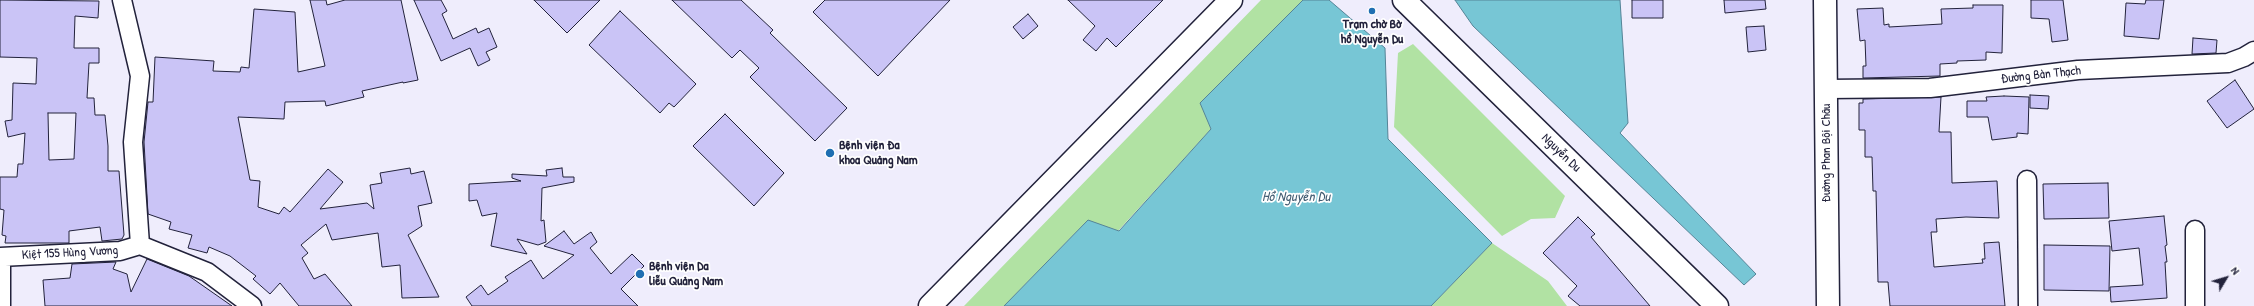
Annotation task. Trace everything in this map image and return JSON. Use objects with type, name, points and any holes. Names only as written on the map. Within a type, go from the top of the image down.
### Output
[{"type":"street","points":[[122,0],[140,76],[133,142],[140,246],[206,272],[252,306]]},
{"type":"street","points":[[930,306],[1230,0]]},
{"type":"street","name":"Nguyễn Du","points":[[1404,0],[1716,306]]},
{"type":"street","name":"Đường Phan Bội Châu","points":[[1825,0],[1828,306]]},
{"type":"street","name":"Đường Bàn Thạch","points":[[1826,89],[1930,88],[2078,70],[2228,63],[2244,57],[2254,51]]},
{"type":"street","points":[[2027,180],[2028,306]]},
{"type":"street","points":[[2195,230],[2196,306]]},
{"type":"street","name":"Kiệt 155 Hùng Vương","points":[[1,257],[120,251],[140,246]]},
{"type":"street","points":[[0,306],[1,257]]},
{"type":"green space","points":[[1261,0],[1303,0],[1201,103],[1211,129],[1118,231],[1087,221],[1004,306],[964,306]]},
{"type":"green space","points":[[1413,44],[1565,196],[1555,218],[1531,219],[1502,236],[1394,127],[1398,53]]},
{"type":"green space","points":[[1492,243],[1548,281],[1567,306],[1431,306]]},
{"type":"water","name":"Hồ Nguyễn Du","points":[[1303,0],[1329,0],[1385,48],[1388,139],[1492,243],[1431,306],[1004,306],[1088,220],[1119,231],[1211,129],[1200,103]]},
{"type":"water","points":[[1455,0],[1620,0],[1628,123],[1620,133],[1756,274],[1744,285],[1473,26]]},
{"type":"building","points":[[0,0],[99,1],[98,18],[75,16],[74,48],[99,48],[99,63],[89,63],[87,98],[94,98],[95,115],[105,115],[108,146],[108,171],[119,171],[124,235],[122,239],[102,241],[100,227],[69,231],[69,243],[5,243],[6,236],[2,235],[4,210],[0,209],[0,177],[17,177],[18,164],[23,164],[25,133],[8,137],[5,121],[12,120],[13,83],[36,84],[37,58],[0,57]],"holes":[[[48,113],[76,113],[74,159],[49,160]]]},
{"type":"building","points":[[310,0],[326,0],[327,5],[345,0],[401,0],[418,80],[362,91],[364,97],[326,106],[325,101],[285,102],[284,119],[238,117],[250,180],[260,181],[258,207],[279,214],[284,207],[290,212],[328,169],[343,182],[320,209],[367,203],[374,209],[370,185],[382,183],[380,173],[410,168],[411,174],[424,171],[432,203],[418,206],[422,226],[408,235],[439,297],[402,298],[400,265],[382,267],[378,233],[332,240],[326,224],[301,245],[308,253],[302,258],[314,279],[325,274],[352,306],[299,306],[280,283],[270,294],[253,279],[256,276],[230,256],[209,247],[207,253],[188,248],[192,235],[169,229],[171,222],[148,214],[144,142],[148,102],[153,102],[155,57],[214,61],[213,71],[240,72],[241,67],[249,68],[254,9],[295,12],[298,72],[325,66]]},
{"type":"building","points":[[414,0],[441,0],[447,11],[442,14],[453,39],[476,28],[478,33],[489,28],[497,47],[486,52],[490,60],[478,66],[470,48],[441,61]]},
{"type":"building","points":[[534,0],[600,0],[567,33]]},
{"type":"building","points":[[672,0],[741,0],[773,30],[770,33],[847,108],[815,141],[750,77],[759,68],[740,50],[732,58]]},
{"type":"building","points":[[825,0],[950,0],[878,76],[813,12]]},
{"type":"building","points":[[1068,0],[1163,0],[1116,47],[1107,38],[1096,51],[1083,40],[1095,26]]},
{"type":"building","points":[[1632,0],[1663,0],[1663,18],[1632,18]]},
{"type":"building","points":[[1724,0],[1765,0],[1766,9],[1725,13]]},
{"type":"building","points":[[2031,0],[2063,0],[2068,40],[2052,42],[2049,19],[2031,18]]},
{"type":"building","points":[[2146,0],[2164,0],[2159,39],[2124,36],[2126,3],[2145,4]]},
{"type":"building","points":[[1973,5],[2003,5],[2002,53],[1986,52],[1986,60],[1957,61],[1957,63],[1940,64],[1940,76],[1863,78],[1863,66],[1866,66],[1865,40],[1860,41],[1857,9],[1883,8],[1884,25],[1889,24],[1889,27],[1942,24],[1941,9],[1973,8]]},
{"type":"building","points":[[620,11],[696,84],[674,107],[669,103],[660,113],[589,45]]},
{"type":"building","points":[[1028,14],[1038,26],[1023,39],[1013,27]]},
{"type":"building","points":[[1764,26],[1766,50],[1748,52],[1746,27]]},
{"type":"building","points":[[2193,38],[2217,40],[2216,53],[2192,54]]},
{"type":"building","points":[[2235,80],[2254,109],[2227,128],[2207,101]]},
{"type":"building","points":[[2030,95],[2049,96],[2048,109],[2030,108]]},
{"type":"building","points":[[1941,97],[1939,132],[1951,132],[1952,183],[1997,181],[1999,218],[1966,217],[1936,219],[1937,232],[1931,232],[1934,267],[1983,263],[1982,259],[1985,259],[1984,243],[1999,242],[2005,306],[1890,306],[1888,282],[1878,282],[1876,191],[1873,191],[1872,157],[1865,157],[1865,130],[1859,130],[1859,103],[1863,103],[1863,99]]},
{"type":"building","points":[[1986,97],[2029,97],[2028,134],[2017,133],[2017,137],[1992,140],[1988,117],[1967,117],[1967,101],[1987,101]]},
{"type":"building","points":[[725,114],[784,173],[754,206],[693,146]]},
{"type":"building","points":[[562,168],[563,177],[574,177],[574,182],[542,188],[541,221],[544,220],[546,242],[538,245],[517,239],[527,254],[491,246],[497,213],[482,216],[477,200],[469,201],[469,184],[521,181],[512,178],[512,174],[547,176],[546,170]]},
{"type":"building","points":[[2108,183],[2109,218],[2044,219],[2043,184]]},
{"type":"building","points":[[2164,216],[2167,245],[2165,246],[2167,262],[2165,262],[2167,298],[2111,302],[2110,287],[2143,285],[2139,248],[2112,251],[2109,221]]},
{"type":"building","points":[[1578,217],[1595,234],[1591,237],[1650,306],[1580,306],[1568,296],[1577,286],[1543,253]]},
{"type":"building","points":[[564,231],[574,244],[591,232],[597,242],[590,248],[611,274],[632,254],[644,266],[621,289],[638,306],[472,306],[466,297],[481,285],[488,295],[508,281],[505,277],[531,260],[543,279],[574,255],[544,246]]},
{"type":"building","points":[[2044,245],[2110,246],[2109,291],[2044,290]]},
{"type":"building","points":[[147,259],[189,276],[232,306],[45,306],[43,280],[70,278],[72,264],[116,262],[113,269],[127,274],[131,292]]},
{"type":"place","name":"Trạm chờ Bờ hồ Nguyễn Du","points":[[1372,11]]},
{"type":"place","name":"Bệnh viện Đa khoa Quảng Nam","points":[[830,153]]},
{"type":"place","name":"Bệnh viện Da liễu Quảng Nam","points":[[640,274]]}]
